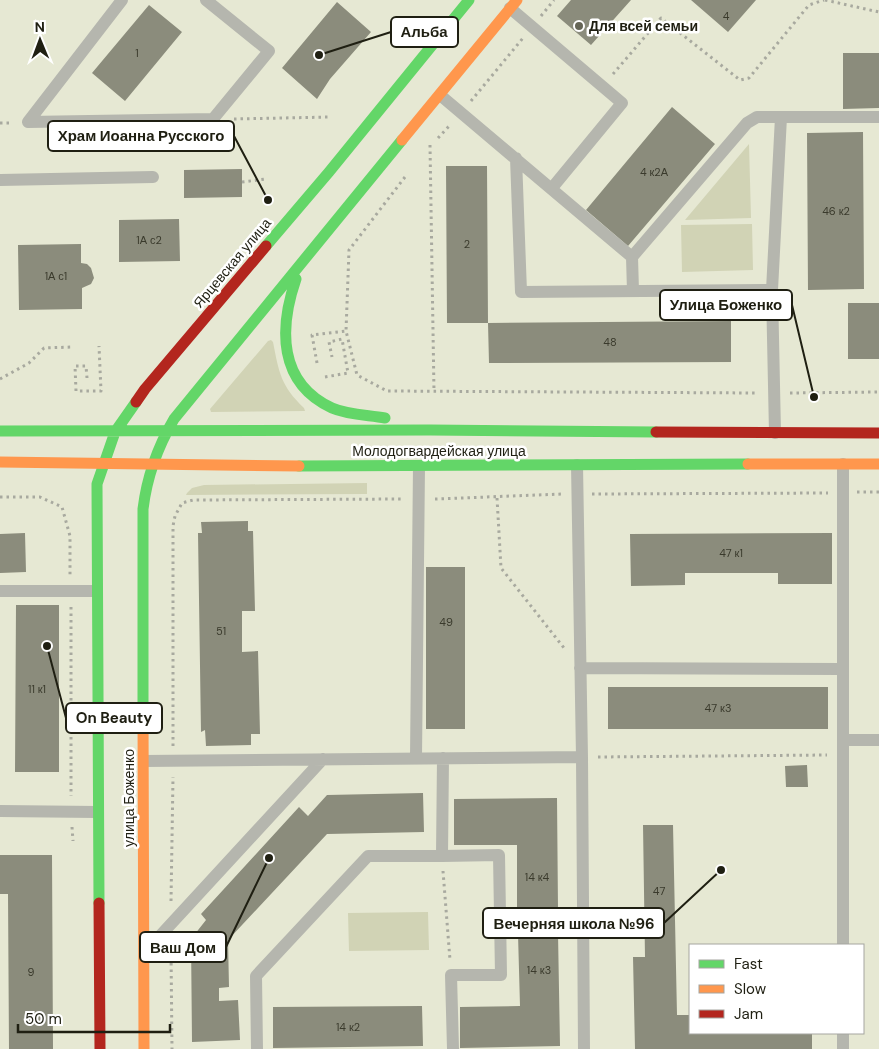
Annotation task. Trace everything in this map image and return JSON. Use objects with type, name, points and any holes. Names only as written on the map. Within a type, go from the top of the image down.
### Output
[{"type":"main road","name":"Ярцевская улица","points":[[115,432],[155,376],[329,172],[469,0]]},
{"type":"main road","points":[[166,432],[204,381],[302,265],[514,4]]},
{"type":"main road","points":[[302,265],[290,294],[284,324],[287,355],[292,370],[302,386],[315,399],[334,409],[387,418],[430,430]]},
{"type":"main road","name":"Молодогвардейская улица","points":[[0,431],[430,430],[879,433]]},
{"type":"main road","points":[[100,1049],[95,590],[96,506],[97,484],[115,432]]},
{"type":"main road","name":"улица Боженко","points":[[144,1049],[142,505],[151,465],[166,432]]},
{"type":"main road","name":"Молодогвардейская улица","points":[[0,462],[151,465],[419,466],[879,464]]},
{"type":"lane","points":[[122,0],[28,122],[214,119],[269,50],[206,0]]},
{"type":"lane","points":[[514,4],[532,26],[622,103],[552,188]]},
{"type":"lane","points":[[440,95],[632,257]]},
{"type":"lane","points":[[775,433],[772,290],[781,117]]},
{"type":"lane","points":[[632,291],[632,257],[747,123],[757,118],[879,117]]},
{"type":"lane","points":[[516,158],[521,292],[772,290]]},
{"type":"lane","points":[[0,180],[153,177]]},
{"type":"lane","points":[[843,464],[843,944]]},
{"type":"lane","points":[[577,465],[584,1049]]},
{"type":"lane","points":[[416,758],[419,466]]},
{"type":"lane","points":[[0,591],[95,590]]},
{"type":"lane","points":[[580,668],[842,669]]},
{"type":"lane","points":[[843,740],[879,740]]},
{"type":"lane","points":[[144,761],[582,757]]},
{"type":"lane","points":[[442,856],[443,758]]},
{"type":"lane","points":[[144,953],[323,759]]},
{"type":"lane","points":[[0,811],[97,812]]},
{"type":"lane","points":[[257,1049],[256,976],[368,856],[499,855],[501,975],[451,975],[453,1049]]},
{"type":"lane","points":[[842,1034],[842,1049]]},
{"type":"path","points":[[424,152],[462,113],[554,0]]},
{"type":"path","points":[[602,86],[661,18],[740,80],[749,78],[809,4],[824,0],[879,12]]},
{"type":"path","points":[[214,119],[330,117]]},
{"type":"path","points":[[430,145],[434,392]]},
{"type":"path","points":[[407,175],[350,250],[346,330],[357,375],[387,391],[879,392]]},
{"type":"path","points":[[242,182],[266,178]]},
{"type":"path","points":[[318,370],[312,335],[346,330]]},
{"type":"path","points":[[319,378],[348,373],[342,339],[329,342],[332,356]]},
{"type":"path","points":[[86,378],[86,366],[75,366],[76,392],[101,391],[99,346]]},
{"type":"path","points":[[0,379],[29,363],[44,348],[72,347]]},
{"type":"path","points":[[182,503],[193,500],[419,499],[578,494],[879,492]]},
{"type":"path","points":[[0,497],[40,497],[62,507],[70,536],[71,812],[73,850]]},
{"type":"path","points":[[497,498],[501,568],[580,668]]},
{"type":"path","points":[[582,757],[843,754]]},
{"type":"path","points":[[442,856],[451,975]]},
{"type":"green space","points":[[749,144],[751,218],[685,220]]},
{"type":"green space","points":[[752,224],[753,270],[682,272],[681,225]]},
{"type":"green space","points":[[271,340],[282,378],[290,393],[305,411],[211,412],[210,409],[268,341]]},
{"type":"green space","points":[[367,483],[367,494],[186,495],[192,488],[204,485]]},
{"type":"green space","points":[[428,912],[429,950],[349,951],[348,913]]},
{"type":"building","points":[[571,0],[631,0],[591,45],[557,16]]},
{"type":"building","points":[[691,0],[756,0],[728,32]]},
{"type":"building","points":[[337,2],[371,32],[330,79],[317,99],[282,68]]},
{"type":"building","points":[[149,5],[182,32],[125,101],[92,73]]},
{"type":"building","points":[[843,53],[879,53],[879,108],[843,109]]},
{"type":"building","points":[[672,107],[715,144],[628,246],[586,210]]},
{"type":"building","points":[[863,132],[864,289],[808,290],[807,133]]},
{"type":"building","points":[[446,166],[487,166],[488,323],[447,323]]},
{"type":"building","points":[[242,169],[242,197],[184,198],[184,170]]},
{"type":"building","points":[[179,219],[180,261],[119,262],[119,220]]},
{"type":"building","points":[[81,244],[81,263],[87,264],[91,268],[94,278],[91,284],[82,288],[82,309],[19,310],[18,245]]},
{"type":"building","points":[[848,303],[879,303],[879,359],[848,359]]},
{"type":"building","points":[[731,321],[731,362],[489,363],[488,323]]},
{"type":"building","points":[[248,521],[248,531],[253,531],[255,611],[242,611],[242,652],[258,651],[260,734],[251,734],[251,745],[206,746],[205,730],[201,732],[198,533],[202,533],[201,522]]},
{"type":"building","points":[[25,533],[26,572],[0,573],[0,534]]},
{"type":"building","points":[[832,533],[832,584],[778,584],[778,573],[685,573],[685,585],[631,586],[630,534]]},
{"type":"building","points":[[426,567],[465,567],[465,729],[426,729]]},
{"type":"building","points":[[16,605],[59,605],[59,772],[15,772]]},
{"type":"building","points":[[608,687],[828,687],[828,729],[608,729]]},
{"type":"building","points":[[807,765],[808,787],[786,787],[785,766]]},
{"type":"building","points":[[423,793],[424,832],[327,834],[228,940],[229,987],[219,988],[219,1001],[238,1000],[240,1040],[192,1042],[191,939],[206,920],[201,914],[299,807],[308,816],[327,795]]},
{"type":"building","points":[[557,798],[558,910],[517,910],[517,845],[454,845],[454,799]]},
{"type":"building","points":[[643,825],[673,825],[677,1015],[689,1015],[689,1034],[812,1034],[812,1049],[635,1049],[633,957],[645,957]]},
{"type":"building","points":[[0,855],[52,855],[53,1049],[9,1049],[8,894],[0,894]]},
{"type":"building","points":[[558,933],[560,1046],[460,1048],[460,1007],[520,1006],[518,934]]},
{"type":"building","points":[[422,1006],[423,1046],[273,1048],[273,1007]]},
{"type":"traffic: fast","points":[[266,246],[469,0]]},
{"type":"traffic: fast","points":[[143,708],[143,509],[150,474],[163,441],[174,419],[402,140]]},
{"type":"traffic: fast","points":[[296,279],[290,298],[286,335],[287,352],[292,369],[301,384],[314,397],[332,408],[385,418]]},
{"type":"traffic: fast","points":[[99,903],[97,484],[115,432],[136,402]]},
{"type":"traffic: fast","points":[[0,431],[430,430],[656,432]]},
{"type":"traffic: fast","points":[[299,466],[748,464]]},
{"type":"traffic: slow","points":[[402,140],[517,0]]},
{"type":"traffic: slow","points":[[0,462],[299,466]]},
{"type":"traffic: slow","points":[[748,464],[879,464]]},
{"type":"traffic: slow","points":[[143,708],[144,1049]]},
{"type":"traffic: jam","points":[[136,402],[266,246]]},
{"type":"traffic: jam","points":[[656,432],[879,433]]},
{"type":"traffic: jam","points":[[99,903],[100,1049]]},
{"type":"place","name":"Для всей семьи","points":[[579,26]]},
{"type":"place","name":"Альба","points":[[319,55]]},
{"type":"place","name":"Храм Иоанна Русского","points":[[268,200]]},
{"type":"place","name":"Улица Боженко","points":[[814,397]]},
{"type":"place","name":"On Beauty","points":[[47,646]]},
{"type":"place","name":"Ваш Дом","points":[[269,858]]},
{"type":"place","name":"Вечерняя школа №96","points":[[721,870]]}]
